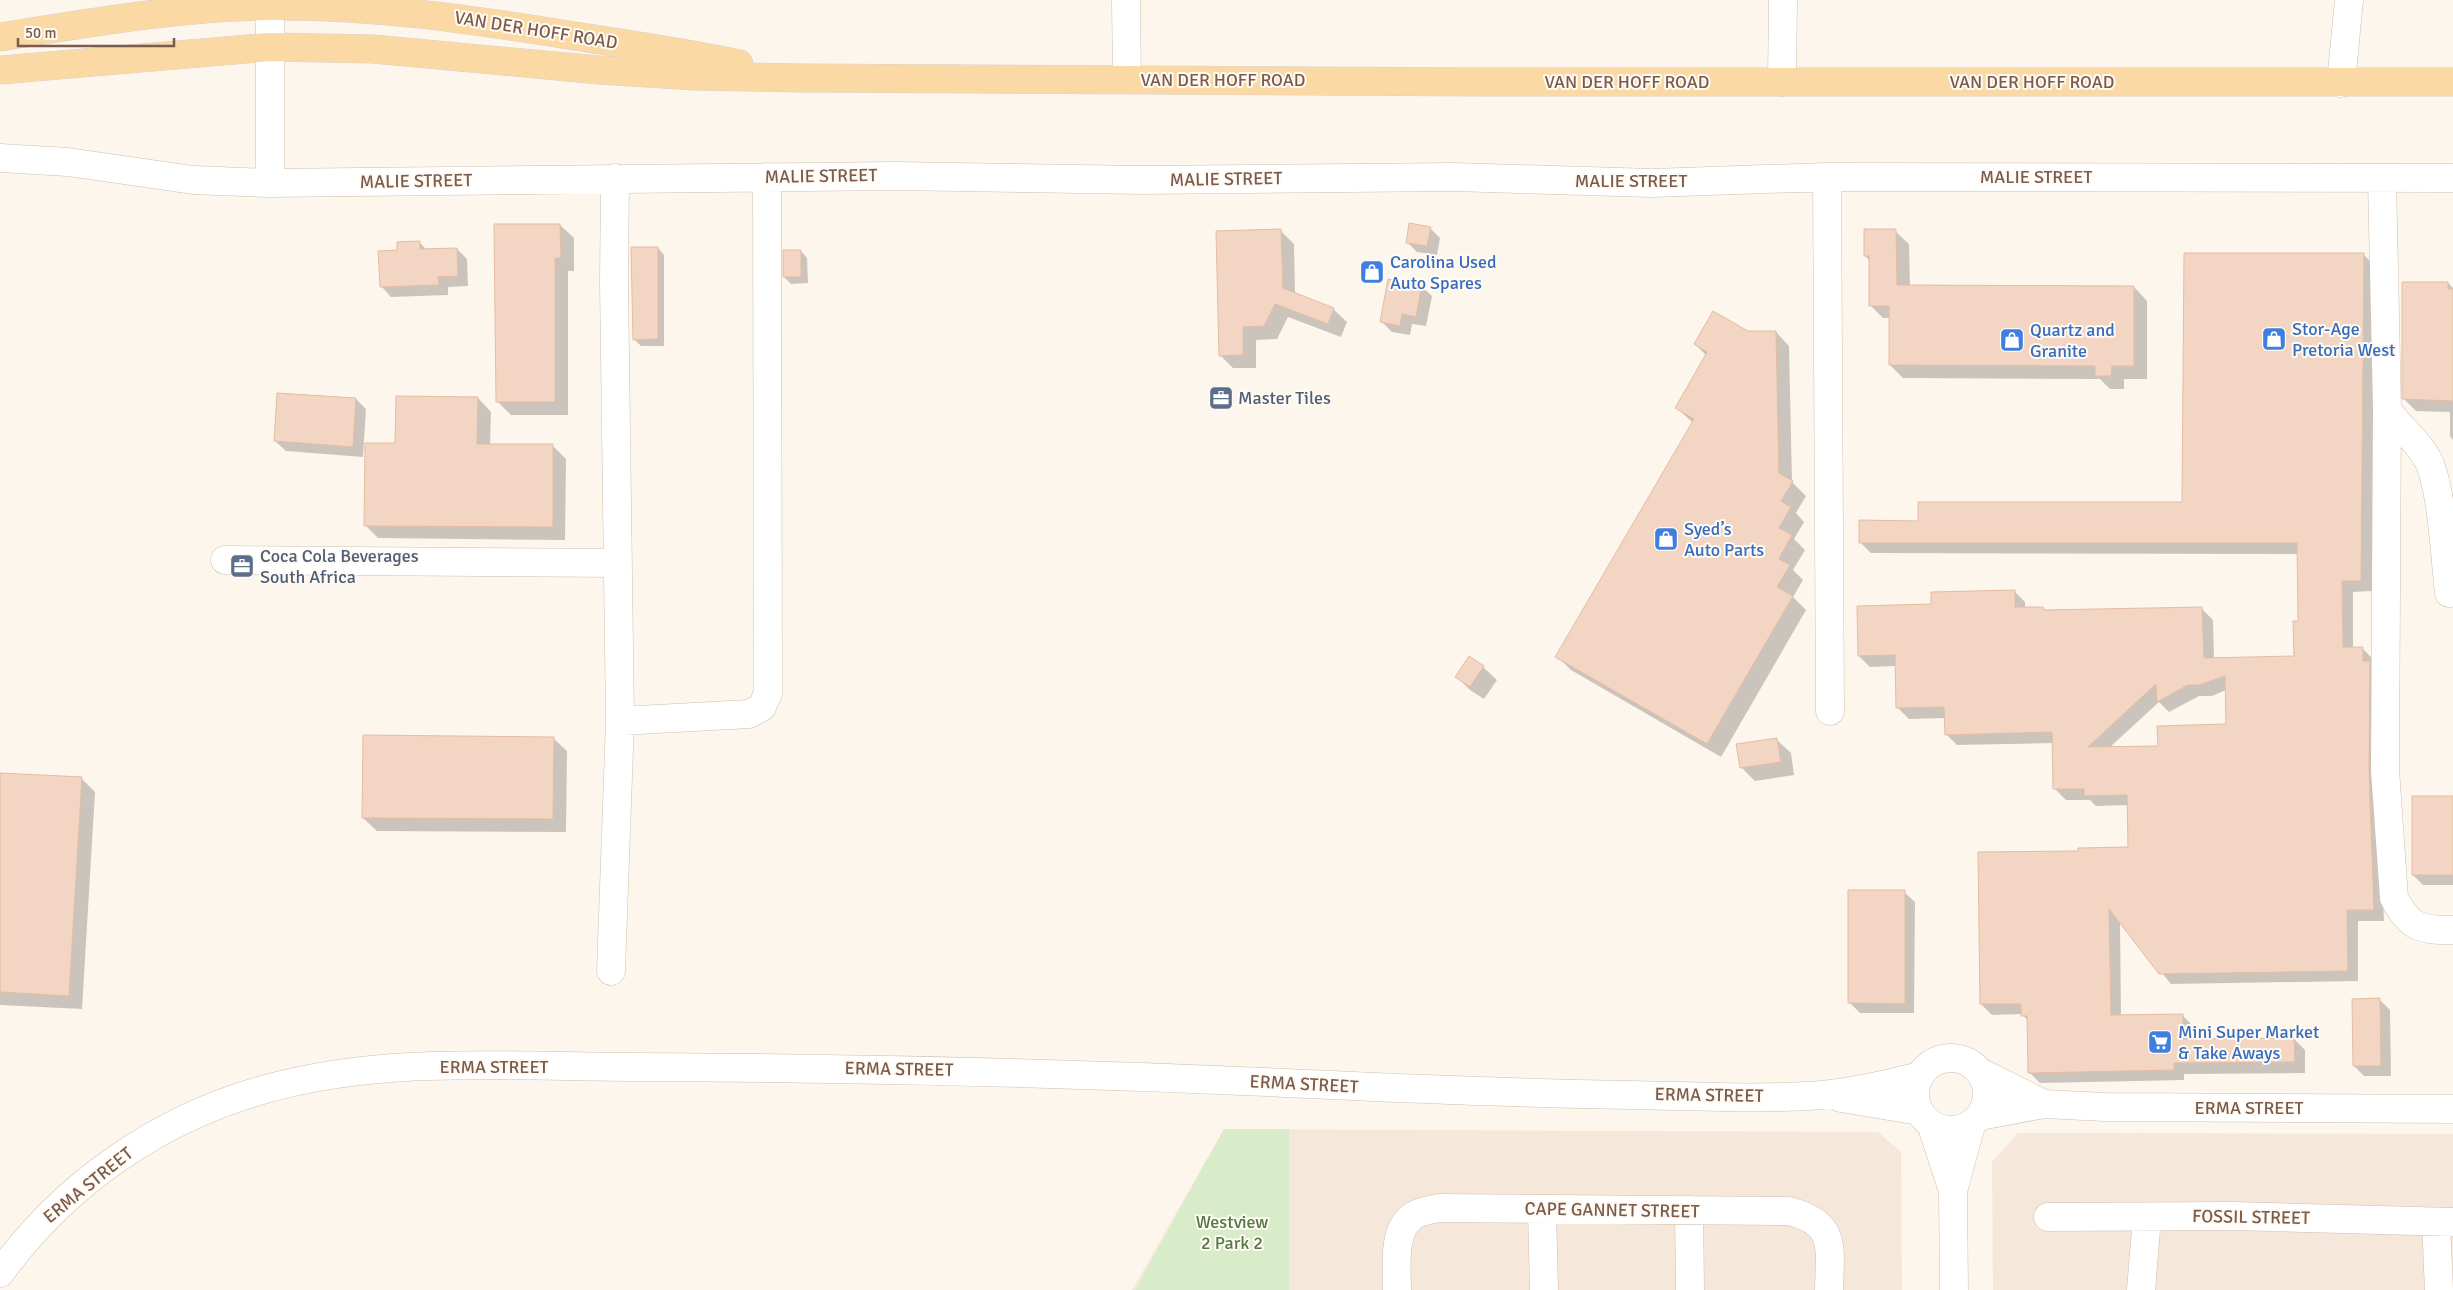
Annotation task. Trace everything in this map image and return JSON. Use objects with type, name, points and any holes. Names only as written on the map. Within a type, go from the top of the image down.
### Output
[{"type":"main road","name":"VAN DER HOFF ROAD","points":[[0,38],[89,22],[162,14],[270,6],[396,11],[454,16],[690,54],[802,78]]},
{"type":"main road","name":"VAN DER HOFF ROAD","points":[[0,70],[270,47],[373,49],[599,70],[695,76],[802,78],[1782,82],[2453,82]]},
{"type":"street","points":[[1126,0],[1127,79]]},
{"type":"street","points":[[1782,82],[1783,0]]},
{"type":"street","points":[[2342,82],[2349,0]]},
{"type":"street","points":[[270,6],[270,183]]},
{"type":"street","name":"MALIE STREET","points":[[0,158],[68,162],[193,180],[270,183],[895,176],[1142,180],[1454,177],[1652,183],[1828,177],[2453,178]]},
{"type":"street","points":[[620,721],[749,714],[762,707],[768,693],[767,177]]},
{"type":"street","points":[[1828,177],[1830,711]]},
{"type":"street","points":[[611,972],[620,721],[614,283],[615,178]]},
{"type":"street","points":[[2382,178],[2387,409],[2385,770],[2394,898],[2402,913],[2418,926],[2429,930],[2453,930]]},
{"type":"street","points":[[2387,409],[2394,420],[2415,441],[2428,460],[2436,488],[2449,593]]},
{"type":"street","points":[[225,560],[618,563]]},
{"type":"street","points":[[1953,1190],[1915,1094],[1920,1076],[1927,1067],[1937,1061],[1949,1058],[1961,1059],[1971,1064],[1980,1072],[1986,1082],[1988,1094],[1986,1106],[1976,1120],[1953,1190],[1954,1290]]},
{"type":"street","name":"ERMA STREET","points":[[0,1273],[25,1238],[57,1206],[104,1167],[184,1119],[218,1104],[264,1089],[306,1079],[416,1066],[866,1068],[1141,1076],[1464,1092],[1753,1097],[1821,1095],[1920,1076]]},
{"type":"street","name":"ERMA STREET","points":[[1980,1072],[2044,1104]]},
{"type":"street","name":"ERMA STREET","points":[[1821,1095],[1925,1118]]},
{"type":"street","name":"ERMA STREET","points":[[1976,1120],[2044,1104],[2105,1107],[2453,1109]]},
{"type":"street","points":[[1925,1118],[1948,1131],[1960,1130],[1976,1120]]},
{"type":"street","name":"CAPE GANNET STREET","points":[[1397,1290],[1397,1253],[1406,1223],[1413,1215],[1439,1208],[1789,1211],[1807,1216],[1820,1224],[1826,1234],[1829,1290]]},
{"type":"street","points":[[1542,1209],[1544,1290]]},
{"type":"street","points":[[1689,1210],[1690,1290]]},
{"type":"street","name":"FOSSIL STREET","points":[[2048,1216],[2232,1216],[2445,1222]]},
{"type":"street","points":[[2141,1290],[2147,1217]]},
{"type":"street","points":[[2439,1290],[2445,1222]]},
{"type":"shaded area","points":[[1224,1129],[1878,1132],[1901,1152],[1902,1290],[1132,1290]]},
{"type":"shaded area","points":[[2018,1133],[2453,1134],[2453,1290],[1993,1290],[1992,1162]]},
{"type":"green space","name":"Westview 2 Park 2","points":[[1224,1129],[1289,1129],[1289,1290],[1135,1290]]},
{"type":"building","points":[[1409,223],[1431,227],[1427,246],[1406,243]]},
{"type":"building","points":[[494,224],[560,224],[561,258],[555,258],[555,402],[496,402]]},
{"type":"building","points":[[1281,229],[1283,288],[1334,308],[1328,324],[1275,304],[1264,326],[1243,327],[1243,355],[1219,356],[1216,231]]},
{"type":"building","name":"Quartz and Granite","points":[[1864,229],[1896,229],[1897,285],[2134,286],[2134,366],[2112,366],[2111,376],[2095,376],[2095,366],[1889,365],[1889,306],[1869,306],[1869,256],[1864,256]]},
{"type":"building","points":[[420,241],[420,249],[457,248],[458,276],[438,277],[439,285],[380,287],[378,251],[397,250],[397,242]]},
{"type":"building","points":[[631,247],[658,247],[658,339],[633,340]]},
{"type":"building","points":[[783,250],[801,250],[801,277],[783,277]]},
{"type":"building","points":[[2184,253],[2364,253],[2361,581],[2342,581],[2343,647],[2363,647],[2363,661],[2370,661],[2369,770],[2374,910],[2347,910],[2348,971],[2159,974],[2109,909],[2111,1015],[2183,1014],[2183,1039],[2294,1038],[2295,1062],[2174,1063],[2174,1070],[2028,1073],[2027,1016],[2021,1016],[2021,1004],[1980,1004],[1978,852],[2078,851],[2078,848],[2128,847],[2127,795],[2084,796],[2084,789],[2053,789],[2052,732],[1945,735],[1944,707],[1896,708],[1895,655],[1858,656],[1857,606],[1931,604],[1931,592],[2015,590],[2015,607],[2043,607],[2044,610],[2202,607],[2204,658],[2294,656],[2293,621],[2298,621],[2297,543],[1859,543],[1859,520],[1918,521],[1918,502],[2182,502]],"holes":[[[2225,676],[2226,724],[2157,726],[2158,746],[2088,747],[2156,684],[2157,702],[2188,685],[2200,685]]]},
{"type":"building","points":[[1388,279],[1422,285],[1416,317],[1402,314],[1400,326],[1380,322]]},
{"type":"building","points":[[2402,282],[2448,282],[2448,289],[2453,289],[2453,401],[2402,399]]},
{"type":"building","points":[[1713,311],[1748,331],[1776,331],[1779,473],[1793,481],[1781,501],[1791,507],[1779,528],[1792,535],[1779,559],[1790,565],[1777,587],[1793,596],[1707,744],[1555,657],[1694,419],[1675,408],[1707,352],[1694,344]]},
{"type":"building","points":[[277,393],[356,398],[353,447],[274,441]]},
{"type":"building","points":[[396,396],[478,397],[477,444],[553,444],[553,527],[364,526],[365,443],[395,443]]},
{"type":"building","points":[[1469,656],[1484,666],[1470,687],[1455,677]]},
{"type":"building","points":[[363,735],[554,737],[553,819],[362,818]]},
{"type":"building","points":[[1777,738],[1781,762],[1740,768],[1736,744]]},
{"type":"building","points":[[0,773],[82,777],[69,996],[0,992]]},
{"type":"building","points":[[2412,796],[2453,796],[2453,875],[2412,875]]},
{"type":"building","points":[[1848,890],[1905,890],[1905,1004],[1848,1003]]},
{"type":"building","points":[[2380,998],[2381,1066],[2353,1066],[2352,999]]},
{"type":"place","name":"Carolina Used Auto Spares","points":[[1372,272]]},
{"type":"place","name":"Stor-Age Pretoria West","points":[[2274,339]]},
{"type":"place","name":"Quartz and Granite","points":[[2012,340]]},
{"type":"place","name":"Master Tiles","points":[[1221,398]]},
{"type":"place","name":"Syed’s Auto Parts","points":[[1666,539]]},
{"type":"place","name":"Coca Cola Beverages South Africa","points":[[242,566]]},
{"type":"place","name":"Mini Super Market & Take Aways","points":[[2160,1042]]}]
